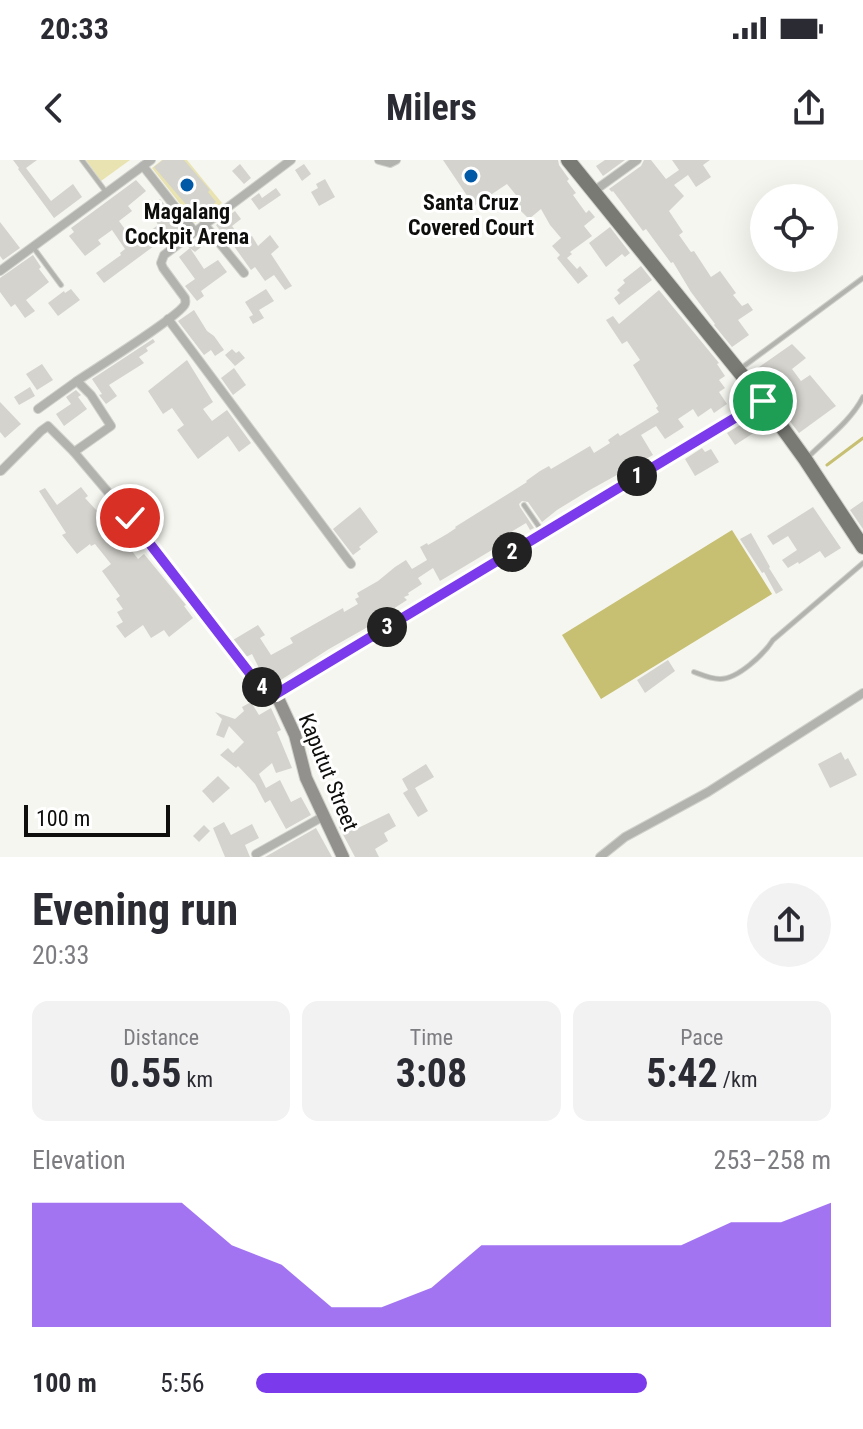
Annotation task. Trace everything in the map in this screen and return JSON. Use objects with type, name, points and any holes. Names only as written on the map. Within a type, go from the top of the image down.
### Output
[{"type":"main road","points":[[568,160],[763,401],[863,547]]},
{"type":"street","points":[[38,409],[184,306],[185,298],[163,268],[164,255],[291,160]]},
{"type":"street","points":[[379,160],[390,163],[396,160]]},
{"type":"street","points":[[594,191],[637,160]]},
{"type":"street","points":[[0,271],[147,163],[194,231]]},
{"type":"street","points":[[204,224],[244,273]]},
{"type":"street","points":[[168,319],[351,564]]},
{"type":"street","points":[[74,452],[111,426],[91,395],[77,381]]},
{"type":"street","name":"Kaputut Street","points":[[343,857],[306,778],[295,735],[276,694],[763,401]]},
{"type":"street","points":[[1,471],[48,426],[130,518],[258,684],[276,694]]},
{"type":"street","points":[[600,857],[625,837],[720,784],[863,693]]},
{"type":"street","points":[[256,854],[324,816]]},
{"type":"lane","points":[[82,160],[106,192]]},
{"type":"lane","points":[[33,247],[61,285]]},
{"type":"lane","points":[[738,371],[863,278]]},
{"type":"lane","points":[[805,459],[844,423],[863,397]]},
{"type":"lane","points":[[524,505],[543,533]]},
{"type":"lane","points":[[694,672],[718,679],[730,677],[762,655],[773,640],[863,563]]},
{"type":"shaded area","points":[[86,160],[130,160],[101,181]]},
{"type":"shaded area","name":"Magalang Cockpit Arena","points":[[162,160],[187,160],[222,203],[195,223],[152,168]]},
{"type":"shaded area","points":[[732,530],[772,594],[601,699],[562,635]]},
{"type":"building","points":[[13,160],[37,160],[26,168],[51,201],[73,184],[82,197],[54,218]]},
{"type":"building","name":"Magalang Cockpit Arena","points":[[163,160],[184,160],[210,190],[208,192],[216,202],[194,220],[186,210],[189,208],[154,167]]},
{"type":"building","points":[[443,160],[558,160],[576,193],[573,195],[586,213],[589,210],[595,217],[584,226],[592,236],[570,252],[572,254],[567,258],[588,276],[578,284],[557,258],[560,255],[552,246],[561,238],[541,209],[529,219],[519,209],[516,203],[520,200],[507,184],[474,206]]},
{"type":"building","points":[[605,160],[625,160],[603,176],[596,166]]},
{"type":"building","points":[[644,160],[651,160],[666,179],[679,170],[672,160],[710,160],[703,165],[711,177],[696,187],[688,175],[674,185],[684,196],[669,211],[683,232],[679,235],[711,277],[720,271],[742,306],[748,303],[753,310],[738,320],[749,335],[732,347],[673,262],[609,189],[641,166]]},
{"type":"building","points":[[240,164],[251,178],[244,184],[232,171]]},
{"type":"building","points":[[304,164],[311,174],[302,181],[295,170]]},
{"type":"building","points":[[325,179],[335,197],[319,206],[311,192],[318,188],[316,184]]},
{"type":"building","points":[[136,180],[146,191],[128,206],[132,211],[119,221],[132,239],[139,233],[142,237],[158,225],[156,221],[163,216],[154,205],[160,199],[180,224],[181,230],[104,283],[96,273],[125,249],[112,230],[98,240],[101,244],[85,256],[69,236],[74,232],[71,228]]},
{"type":"building","points":[[276,188],[281,195],[259,210],[251,199],[259,193],[262,198]]},
{"type":"building","points":[[235,211],[241,219],[232,226],[243,241],[252,236],[258,246],[270,235],[279,247],[271,254],[292,286],[285,290],[274,275],[265,281],[255,267],[251,270],[229,243],[216,225]]},
{"type":"building","points":[[0,222],[20,248],[3,260],[0,256]]},
{"type":"building","points":[[610,227],[630,253],[625,257],[622,254],[606,267],[589,243]]},
{"type":"building","points":[[201,236],[207,242],[195,252],[187,246]]},
{"type":"building","points":[[190,248],[204,269],[218,260],[227,272],[201,291],[204,296],[197,301],[185,286],[195,279],[179,257]]},
{"type":"building","points":[[33,255],[49,282],[26,300],[35,311],[25,318],[15,304],[11,307],[0,292],[0,278]]},
{"type":"building","points":[[641,266],[652,280],[619,305],[614,298],[620,293],[617,290],[625,283],[623,280]]},
{"type":"building","points":[[71,289],[80,300],[58,316],[48,303]]},
{"type":"building","points":[[266,289],[274,301],[259,310],[264,318],[253,324],[249,317],[253,315],[245,302]]},
{"type":"building","points":[[659,290],[719,363],[725,376],[719,380],[725,388],[719,392],[727,404],[714,413],[711,408],[698,417],[693,409],[678,419],[684,427],[665,439],[656,426],[641,435],[653,455],[588,491],[542,522],[528,502],[522,501],[520,507],[534,528],[530,530],[526,523],[511,532],[513,536],[497,547],[440,581],[433,568],[418,578],[422,584],[404,597],[407,600],[393,609],[394,612],[273,685],[263,679],[256,670],[259,668],[252,654],[246,657],[233,640],[258,625],[265,635],[260,638],[271,655],[293,643],[290,638],[343,608],[344,612],[358,604],[355,599],[359,597],[357,593],[406,560],[412,569],[427,560],[420,547],[447,534],[540,471],[549,466],[551,469],[590,446],[594,453],[610,443],[608,440],[618,433],[620,436],[659,412],[633,365],[640,360],[627,341],[622,344],[606,320],[613,316],[619,324]]},
{"type":"building","points":[[194,310],[224,350],[215,356],[211,350],[204,355],[178,321]]},
{"type":"building","points":[[153,339],[155,342],[146,348],[148,351],[139,357],[144,363],[109,385],[117,396],[106,404],[92,379]]},
{"type":"building","points":[[792,344],[806,358],[792,369],[801,381],[810,375],[836,406],[799,433],[752,372]]},
{"type":"building","points":[[232,349],[245,358],[235,366],[225,355]]},
{"type":"building","points":[[187,360],[213,402],[203,409],[212,421],[227,410],[251,443],[239,452],[228,436],[198,459],[177,430],[184,425],[172,408],[163,414],[148,391]]},
{"type":"building","points":[[42,364],[53,380],[37,390],[26,374]]},
{"type":"building","points":[[234,368],[246,385],[233,395],[221,378]]},
{"type":"building","points":[[30,387],[35,396],[19,405],[14,397]]},
{"type":"building","points":[[76,390],[87,409],[64,426],[56,414],[71,404],[66,397]]},
{"type":"building","points":[[0,402],[21,424],[5,438],[0,432]]},
{"type":"building","points":[[760,413],[765,421],[735,445],[727,433]]},
{"type":"building","points":[[702,448],[705,452],[711,449],[719,462],[695,476],[685,459]]},
{"type":"building","points":[[81,487],[88,496],[85,498],[138,559],[144,554],[186,605],[193,618],[169,637],[164,630],[151,638],[143,625],[125,638],[116,626],[123,622],[117,612],[123,609],[116,599],[120,596],[102,571],[111,564],[95,544],[90,544],[77,554],[62,535],[66,533],[39,491],[45,488],[57,505]]},
{"type":"building","points":[[863,501],[863,529],[850,510]]},
{"type":"building","points":[[360,507],[378,532],[353,555],[333,529]]},
{"type":"building","points":[[813,507],[841,548],[825,558],[820,551],[788,568],[782,560],[797,550],[788,536],[773,545],[767,536]]},
{"type":"building","points":[[751,533],[783,590],[776,594],[740,539]]},
{"type":"building","points":[[668,660],[675,671],[645,693],[637,680]]},
{"type":"building","points":[[251,702],[259,715],[271,708],[292,768],[276,773],[272,763],[259,774],[266,788],[280,780],[291,802],[301,797],[311,815],[286,829],[270,800],[265,803],[255,784],[238,766],[236,768],[220,755],[228,748],[233,753],[244,742],[229,726],[224,738],[216,735],[222,719],[215,712],[235,719],[244,711],[242,707]]},
{"type":"building","points":[[841,752],[857,775],[830,788],[818,764]]},
{"type":"building","points":[[426,764],[434,777],[415,788],[428,811],[418,817],[403,793],[408,790],[402,779]]},
{"type":"building","points":[[218,776],[230,788],[213,803],[202,791]]},
{"type":"building","points":[[389,813],[396,826],[384,833],[388,841],[375,849],[379,857],[355,857],[339,827],[351,820],[356,829]]},
{"type":"building","points":[[224,822],[231,835],[252,824],[259,838],[245,845],[250,857],[225,857],[213,828]]},
{"type":"building","points":[[204,825],[210,831],[199,842],[193,836]]},
{"type":"building","points":[[316,828],[332,857],[265,857]]},
{"type":"waterway","points":[[827,465],[863,438]]},
{"type":"place","name":"Santa Cruz Covered Court","points":[[471,176]]},
{"type":"place","name":"Magalang Cockpit Arena","points":[[187,185]]},
{"type":"route","points":[[130,518],[258,684],[276,694],[763,401]]}]
